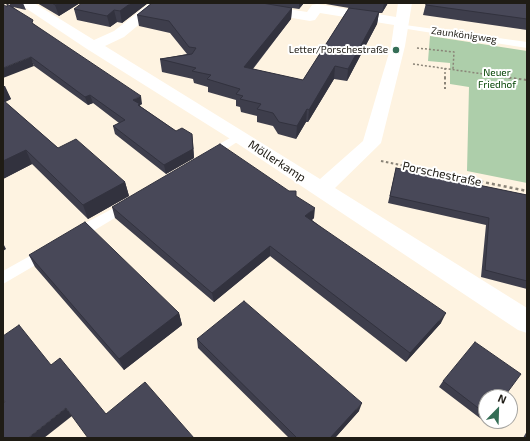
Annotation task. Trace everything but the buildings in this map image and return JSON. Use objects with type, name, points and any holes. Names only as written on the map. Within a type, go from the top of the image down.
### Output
[{"type":"street","name":"Möllerkamp","points":[[25,3],[65,21],[92,46],[239,136],[527,322]]},
{"type":"street","points":[[92,46],[119,34],[158,3]]},
{"type":"street","points":[[228,3],[310,18],[317,8],[402,24]]},
{"type":"street","points":[[322,189],[356,156],[372,143],[395,54],[406,3]]},
{"type":"lane","name":"Zaunkönigweg","points":[[402,24],[527,45]]},
{"type":"lane","points":[[196,163],[239,136]]},
{"type":"lane","points":[[3,278],[142,196]]},
{"type":"path","points":[[395,54],[454,52],[454,69]]},
{"type":"path","points":[[395,54],[445,68],[527,80]]},
{"type":"path","points":[[445,68],[445,89]]},
{"type":"path","name":"Porschestraße","points":[[356,156],[527,191]]},
{"type":"green space","name":"Neuer Friedhof","points":[[430,36],[527,51],[527,183],[467,171],[469,87],[450,84],[450,63],[428,61]]},
{"type":"place","name":"Letter/Porschestraße","points":[[396,50]]}]
